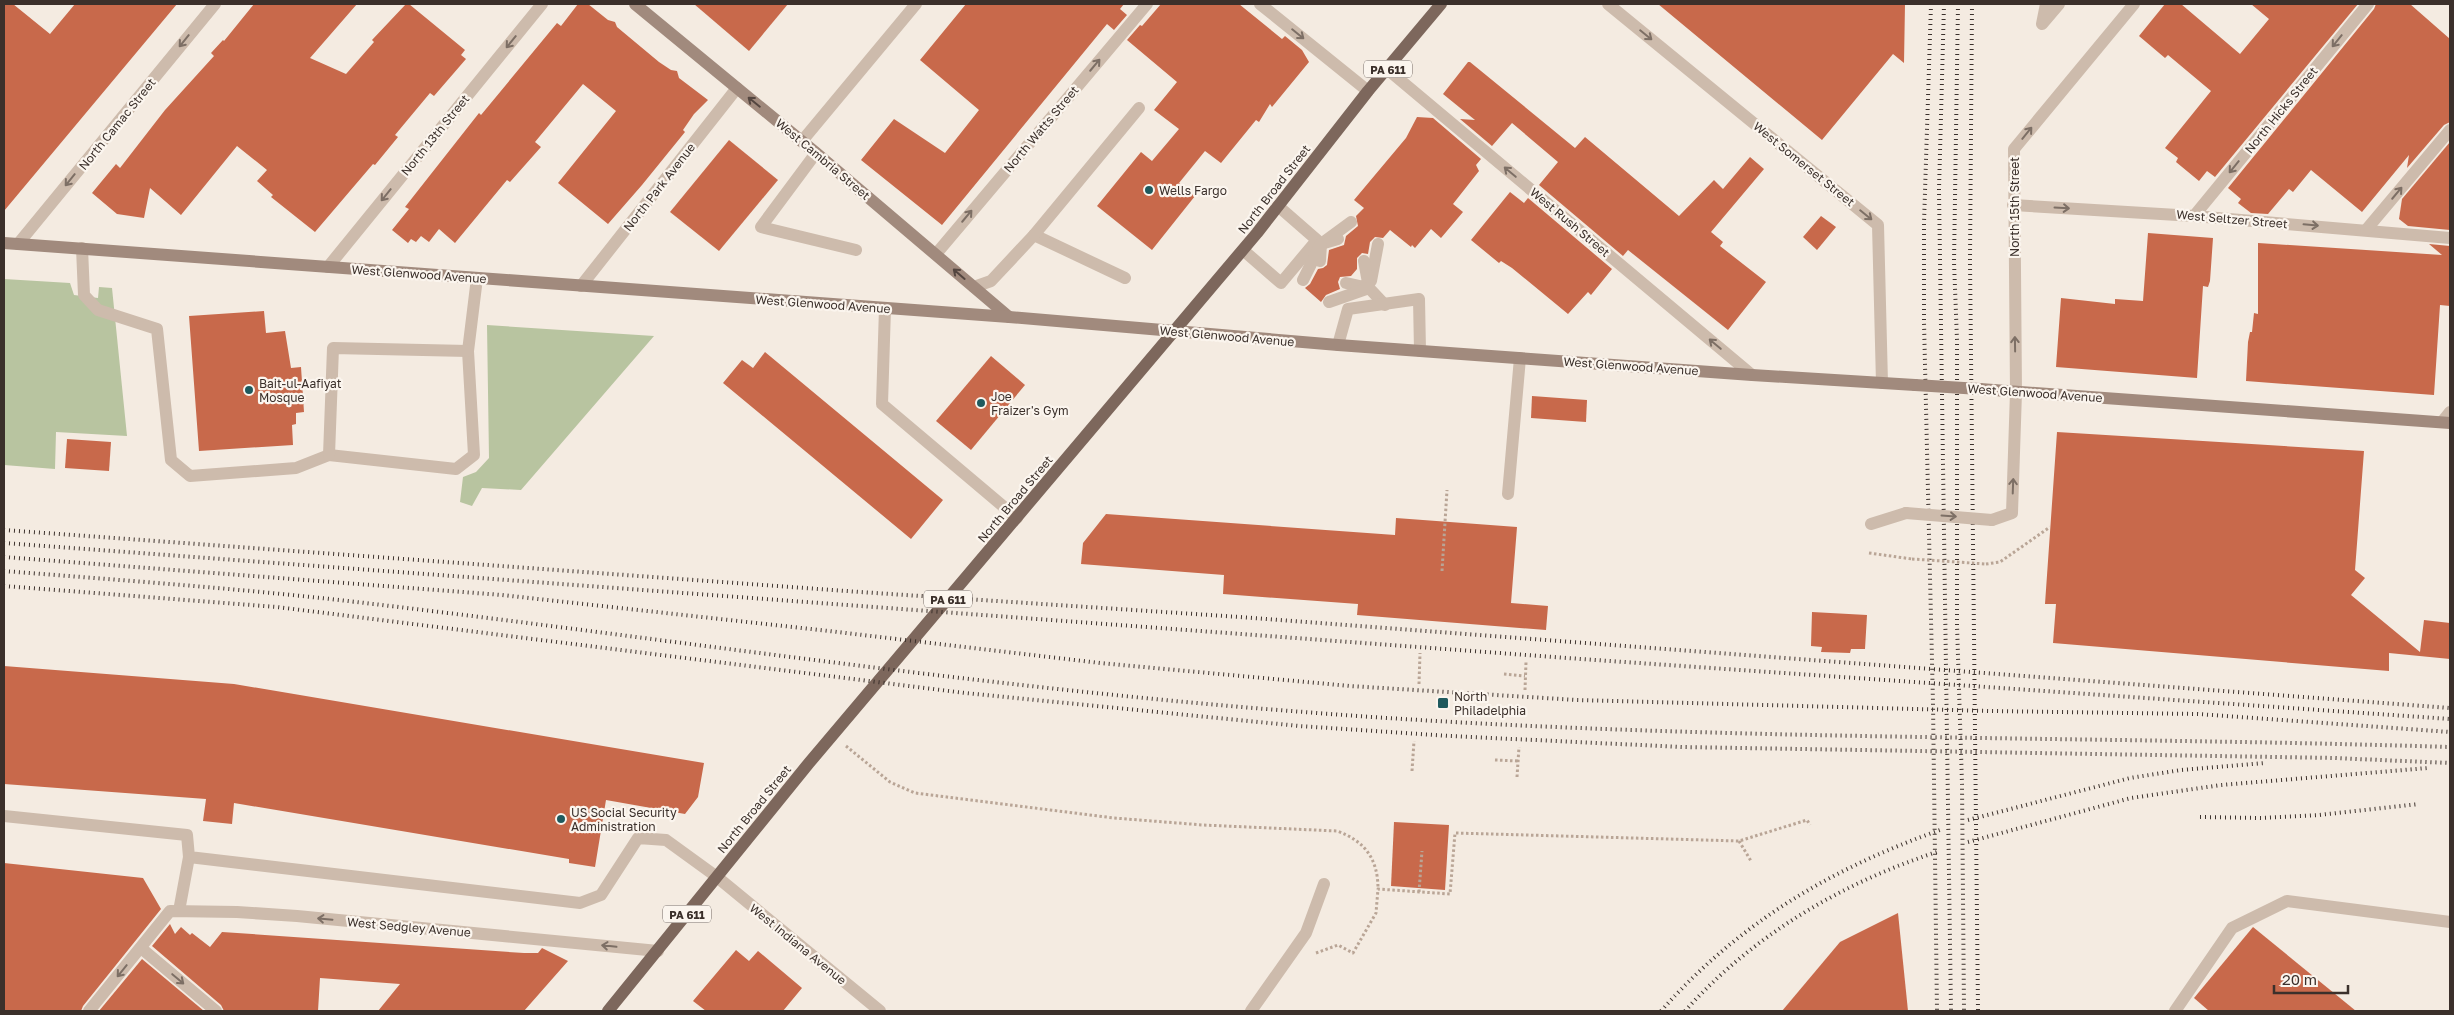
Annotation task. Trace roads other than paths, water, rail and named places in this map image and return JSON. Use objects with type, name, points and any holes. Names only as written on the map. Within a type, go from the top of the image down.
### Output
[{"type":"main road","name":"West Cambria Street","points":[[634,4],[802,141],[1009,317]]},
{"type":"main road","name":"North Broad Street","points":[[608,1011],[833,735],[1243,250],[1368,91],[1441,4]]},
{"type":"main road","name":"West Glenwood Avenue","points":[[4,243],[1009,317],[1338,345],[2446,422]]},
{"type":"street","name":"North Camac Street","points":[[18,244],[215,4]]},
{"type":"street","name":"North 13th Street","points":[[328,267],[542,4]]},
{"type":"street","points":[[802,141],[916,4]]},
{"type":"street","name":"North Watts Street","points":[[936,254],[1147,4]]},
{"type":"street","points":[[1260,4],[1368,91]]},
{"type":"street","name":"West Somerset Street","points":[[1608,4],[1878,225],[1882,383]]},
{"type":"street","points":[[2046,4],[2042,24],[2059,4]]},
{"type":"street","name":"North 15th Street","points":[[1871,524],[1906,513],[1992,520],[2012,514],[2016,392],[2014,149],[2134,4]]},
{"type":"street","name":"North Hicks Street","points":[[2194,216],[2368,4]]},
{"type":"street","name":"West Rush Street","points":[[1387,70],[1752,375]]},
{"type":"street","name":"North Park Avenue","points":[[581,286],[736,88]]},
{"type":"street","points":[[974,287],[991,281],[1034,235],[1139,108]]},
{"type":"street","points":[[2366,230],[2450,130]]},
{"type":"street","points":[[816,153],[761,227],[856,250]]},
{"type":"street","name":"West Seltzer Street","points":[[2013,205],[2194,216],[2450,238]]},
{"type":"street","points":[[1278,206],[1319,242],[1320,261]]},
{"type":"street","points":[[1243,250],[1281,283],[1319,242],[1351,222]]},
{"type":"street","points":[[1034,235],[1125,278]]},
{"type":"street","points":[[1319,242],[1338,239]]},
{"type":"street","points":[[1303,280],[1319,242]]},
{"type":"street","points":[[1369,288],[1378,244]]},
{"type":"street","points":[[82,248],[84,295],[98,310],[157,329],[171,460],[190,476],[296,468],[329,455],[456,469],[474,455],[468,350],[477,278]]},
{"type":"street","points":[[1364,261],[1369,288],[1385,305]]},
{"type":"street","points":[[1346,283],[1369,288]]},
{"type":"street","points":[[1329,302],[1369,288]]},
{"type":"street","points":[[1338,345],[1348,309],[1419,299],[1420,350]]},
{"type":"street","points":[[885,308],[882,404],[1017,518]]},
{"type":"street","points":[[329,455],[333,348],[468,350]]},
{"type":"street","points":[[1508,494],[1520,358]]},
{"type":"street","points":[[2446,422],[2450,412]]},
{"type":"street","points":[[4,816],[187,835],[189,856],[180,911]]},
{"type":"street","name":"West Indiana Avenue","points":[[189,856],[580,903],[601,895],[638,838],[666,840],[717,877],[880,1011]]},
{"type":"street","points":[[1251,1011],[1306,933],[1324,884]]},
{"type":"street","points":[[2175,1011],[2232,928],[2287,901],[2450,922]]},
{"type":"street","name":"West Sedgley Avenue","points":[[141,948],[170,911],[180,911],[288,916],[658,951]]},
{"type":"street","points":[[89,1011],[141,948],[216,1011]]},
{"type":"railway","points":[[1931,4],[1924,223],[1924,322],[1933,704],[1937,1011]]},
{"type":"railway","points":[[1944,4],[1939,190],[1951,1011]]},
{"type":"railway","points":[[1958,4],[1954,262],[1957,340],[1957,625],[1962,784],[1964,1011]]},
{"type":"railway","points":[[1972,4],[1970,261],[1978,1011]]},
{"type":"railway","points":[[4,530],[860,592],[1240,617],[2450,708]]},
{"type":"railway","points":[[4,543],[1581,659],[2450,719]]},
{"type":"railway","points":[[4,557],[502,595],[1100,663],[1350,686],[1577,700],[1990,711],[2198,714],[2450,732]]},
{"type":"railway","points":[[4,571],[305,596],[1064,690],[1304,712],[1447,722],[1733,733],[2450,747]]},
{"type":"railway","points":[[4,586],[277,607],[965,693],[1299,726],[1450,736],[1682,747],[2334,758],[2450,763]]},
{"type":"railway","points":[[1968,820],[2130,778],[2181,770],[2265,763]]},
{"type":"railway","points":[[1968,842],[2131,798],[2221,785],[2428,768]]},
{"type":"railway","points":[[2200,817],[2261,818],[2319,815],[2419,804]]},
{"type":"railway","points":[[1661,1011],[1722,951],[1755,925],[1789,902],[1861,862],[1940,830]]},
{"type":"railway","points":[[1685,1011],[1740,958],[1802,914],[1869,878],[1940,851]]},
{"type":"place","name":"Wells Fargo","points":[[1149,190]]},
{"type":"place","name":"Bait-ul-Aafiyat Mosque","points":[[249,390]]},
{"type":"place","name":"Joe Fraizer's Gym","points":[[981,403]]},
{"type":"place","name":"North Philadelphia","points":[[1443,703]]},
{"type":"place","name":"US Social Security Administration","points":[[561,819]]}]
